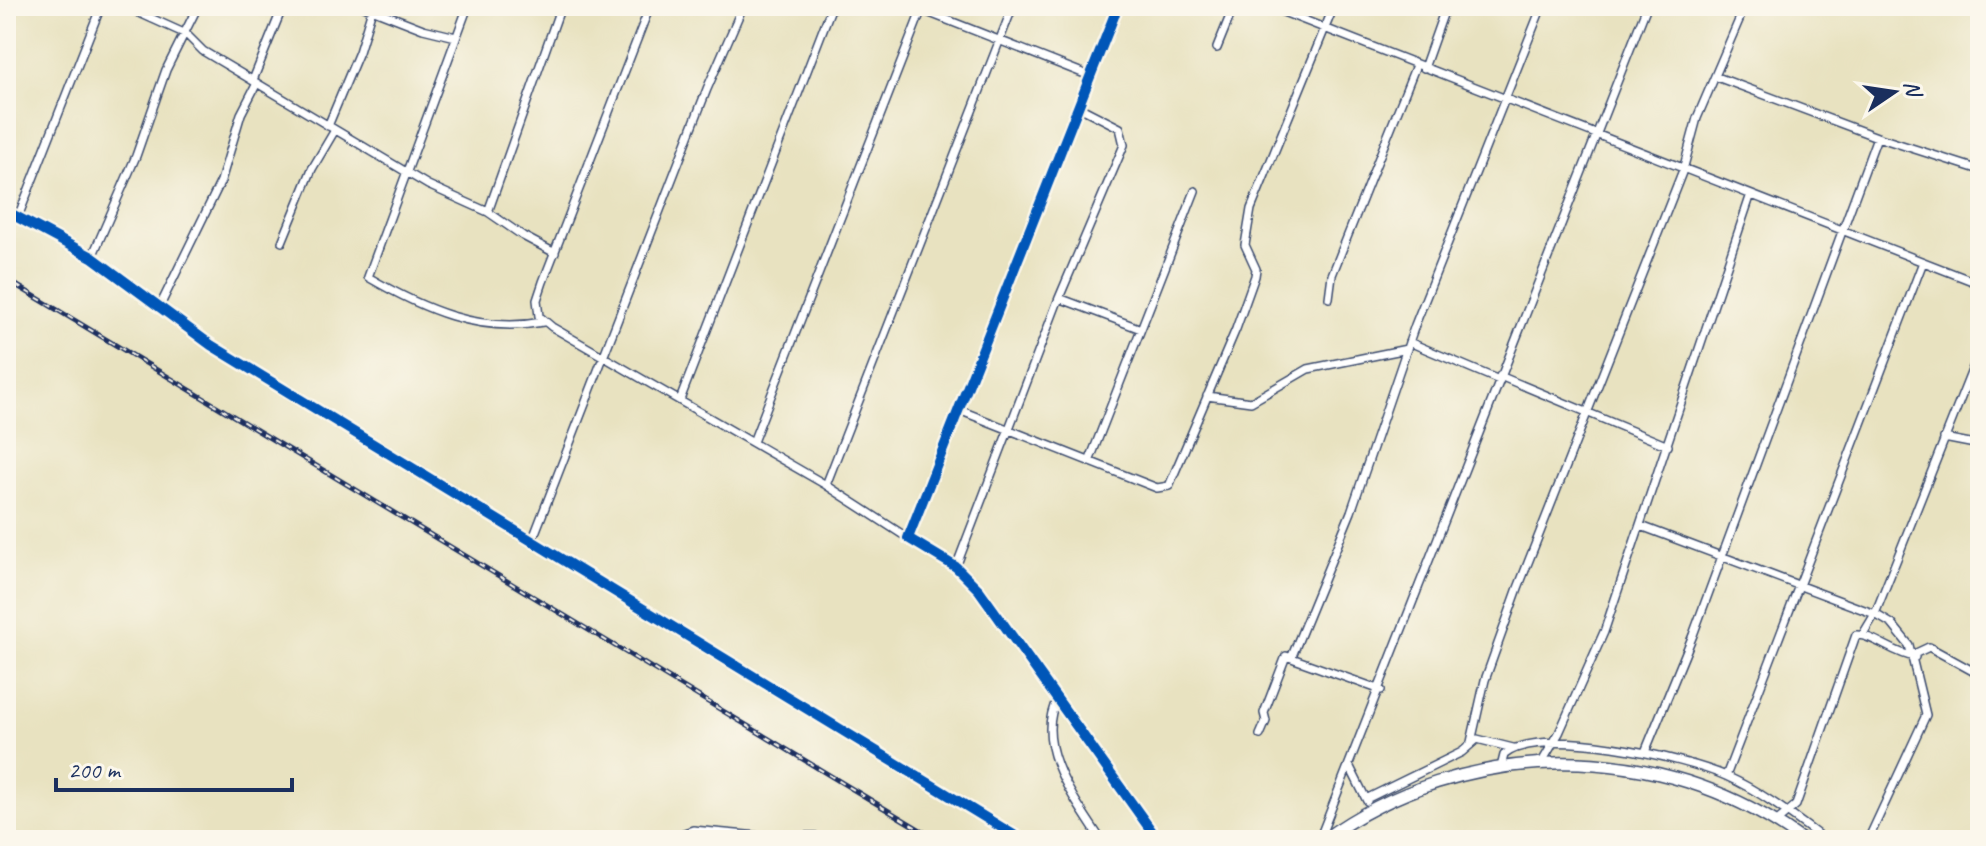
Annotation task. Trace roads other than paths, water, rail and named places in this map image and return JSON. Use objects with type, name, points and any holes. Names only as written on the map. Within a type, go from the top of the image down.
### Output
[{"type":"highway","points":[[1321,840],[1368,804],[1427,784],[1501,767],[1542,762],[1616,766],[1666,775],[1722,794],[1776,822],[1802,840]]},
{"type":"street","points":[[6,18],[11,6]]},
{"type":"street","points":[[18,217],[101,6]]},
{"type":"street","points":[[124,6],[186,34],[203,51],[331,128],[409,171],[428,185],[488,212],[555,253]]},
{"type":"street","points":[[92,257],[136,156],[166,70],[198,6]]},
{"type":"street","points":[[160,306],[221,181],[241,114],[283,6]]},
{"type":"street","points":[[468,6],[368,277],[401,298],[465,321],[498,327],[543,322],[826,485],[956,567],[979,590],[1158,840]]},
{"type":"street","points":[[488,212],[561,6]]},
{"type":"street","points":[[543,322],[537,300],[650,6]]},
{"type":"street","points":[[532,541],[707,89],[743,6]]},
{"type":"street","points":[[680,400],[832,6]]},
{"type":"street","points":[[912,6],[1090,76]]},
{"type":"street","points":[[826,485],[1013,6]]},
{"type":"street","points":[[908,538],[1118,6]]},
{"type":"street","points":[[1217,48],[1234,6]]},
{"type":"street","points":[[1268,6],[1750,197],[1980,284]]},
{"type":"street","points":[[959,410],[1157,488],[1166,488],[1171,483],[1255,276],[1256,269],[1245,245],[1251,209],[1288,125],[1334,6]]},
{"type":"street","points":[[1329,298],[1332,275],[1446,6]]},
{"type":"street","points":[[1260,735],[1282,661],[1292,656],[1351,512],[1408,346],[1542,6]]},
{"type":"street","points":[[1321,840],[1647,6]]},
{"type":"street","points":[[1471,742],[1485,680],[1586,411],[1683,170],[1697,118],[1745,6]]},
{"type":"street","points":[[282,242],[331,128],[359,52],[370,7],[423,29],[456,37]]},
{"type":"street","points":[[753,442],[922,8]]},
{"type":"street","points":[[1717,77],[1877,137],[1980,170]]},
{"type":"street","points":[[956,567],[1059,298],[1124,145],[1120,128],[1079,107]]},
{"type":"street","points":[[1645,752],[1722,557],[1877,137]]},
{"type":"street","points":[[1089,462],[1195,191]]},
{"type":"street","points":[[1542,762],[1592,662],[1641,526],[1750,197]]},
{"type":"street","points":[[6,211],[92,257],[211,345],[1022,840]]},
{"type":"street","points":[[1726,776],[1923,262]]},
{"type":"street","points":[[1059,298],[1141,329]]},
{"type":"street","points":[[1207,396],[1251,402],[1308,369],[1408,346],[1586,411],[1668,446]]},
{"type":"street","points":[[1776,822],[1796,805],[1854,637],[1863,634],[1875,614],[1980,350]]},
{"type":"street","points":[[1944,438],[1980,445]]},
{"type":"street","points":[[1641,526],[1796,587],[1875,614],[1898,630],[1914,655],[1926,715],[1868,840]]},
{"type":"street","points":[[1863,634],[1892,652],[1914,655],[1929,647],[1980,675]]},
{"type":"street","points":[[1292,656],[1381,690]]},
{"type":"street","points":[[1057,699],[1050,721],[1054,755],[1101,840]]},
{"type":"street","points":[[1350,767],[1368,804],[1462,752],[1477,739],[1513,748],[1554,741],[1645,752],[1726,776],[1788,813],[1825,840]]},
{"type":"street","points":[[1501,767],[1504,755],[1513,748]]},
{"type":"street","points":[[665,840],[693,830],[758,836],[815,836]]},
{"type":"railway","points":[[6,279],[937,840]]}]
